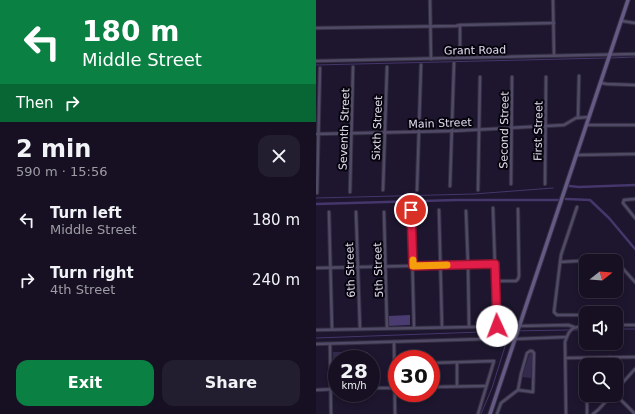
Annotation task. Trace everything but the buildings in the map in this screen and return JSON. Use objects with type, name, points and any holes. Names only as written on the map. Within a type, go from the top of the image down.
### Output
[{"type":"main road","points":[[490,414],[562,198],[577,155],[590,125],[590,117],[628,0]]},
{"type":"street","points":[[430,0],[431,59]]},
{"type":"street","points":[[553,0],[554,56]]},
{"type":"street","points":[[622,21],[635,22]]},
{"type":"street","points":[[316,28],[554,23]]},
{"type":"street","points":[[460,25],[460,54]]},
{"type":"street","name":"Grant Road","points":[[316,61],[635,54]]},
{"type":"street","points":[[450,186],[454,63]]},
{"type":"street","points":[[417,190],[421,65]]},
{"type":"street","name":"Sixth Street","points":[[383,190],[387,66]]},
{"type":"street","name":"Seventh Street","points":[[350,192],[353,67]]},
{"type":"street","points":[[317,193],[317,134],[320,68]]},
{"type":"street","points":[[578,76],[578,118],[590,117]]},
{"type":"street","name":"Second Street","points":[[511,184],[512,77]]},
{"type":"street","name":"First Street","points":[[545,184],[546,77]]},
{"type":"street","points":[[478,190],[480,78]]},
{"type":"street","points":[[602,83],[635,85]]},
{"type":"street","name":"Main Street","points":[[317,134],[452,131],[564,125],[578,118]]},
{"type":"street","points":[[590,125],[635,125]]},
{"type":"street","points":[[577,155],[635,154]]},
{"type":"street","points":[[635,199],[624,200],[623,203],[635,218]]},
{"type":"street","points":[[577,207],[561,255],[554,312],[555,314],[579,315]]},
{"type":"street","points":[[493,208],[497,326]]},
{"type":"street","points":[[495,281],[516,281],[519,276],[518,209]]},
{"type":"street","points":[[411,210],[414,328]]},
{"type":"street","points":[[439,210],[442,327]]},
{"type":"street","points":[[466,211],[469,326]]},
{"type":"street","points":[[329,212],[332,329]]},
{"type":"street","name":"6th Street","points":[[356,212],[360,329]]},
{"type":"street","name":"5th Street","points":[[384,212],[387,328]]},
{"type":"street","points":[[560,262],[579,261]]},
{"type":"street","points":[[316,268],[495,264]]},
{"type":"street","points":[[623,269],[635,282]]},
{"type":"street","points":[[316,330],[469,326],[519,327],[568,325],[579,327]]},
{"type":"street","points":[[623,325],[635,325]]},
{"type":"street","points":[[566,414],[565,342],[568,333],[574,327]]},
{"type":"street","points":[[316,344],[516,337],[567,337]]},
{"type":"street","points":[[394,342],[394,350]]},
{"type":"street","points":[[330,344],[330,350]]},
{"type":"street","points":[[497,414],[501,403],[518,390],[521,374],[528,353],[531,351],[534,353],[533,392],[518,390]]},
{"type":"street","points":[[565,358],[635,357]]},
{"type":"street","points":[[440,364],[494,361],[478,414]]},
{"type":"street","points":[[457,363],[457,386]]},
{"type":"street","points":[[623,382],[635,369]]},
{"type":"street","points":[[440,387],[486,386]]},
{"type":"street","points":[[316,390],[328,390]]},
{"type":"street","points":[[331,402],[331,414]]},
{"type":"street","points":[[395,402],[395,414]]},
{"type":"street","points":[[587,402],[587,414]]},
{"type":"street","points":[[593,414],[605,402]]},
{"type":"street","points":[[623,402],[635,414]]},
{"type":"shaded area","points":[[410,315],[410,325],[388,326],[388,316]]},
{"type":"shaded area","points":[[530,352],[533,354],[531,378],[522,377]]},
{"type":"waterway","points":[[610,58],[635,57]]},
{"type":"waterway","points":[[316,65],[606,58]]},
{"type":"waterway","points":[[569,186],[635,185]]},
{"type":"waterway","points":[[316,198],[474,194],[553,188]]},
{"type":"waterway","points":[[566,199],[590,200],[609,218],[635,249]]},
{"type":"waterway","points":[[316,204],[456,200],[559,200]]},
{"type":"waterway","points":[[623,329],[635,329]]},
{"type":"waterway","points":[[316,338],[569,330]]},
{"type":"waterway","points":[[572,330],[579,330]]},
{"type":"waterway","points":[[481,414],[492,388],[507,340]]},
{"type":"slow traffic","points":[[413,260],[413,266],[447,265]]},
{"type":"route","points":[[411,210],[413,266],[495,264],[497,326]]}]
